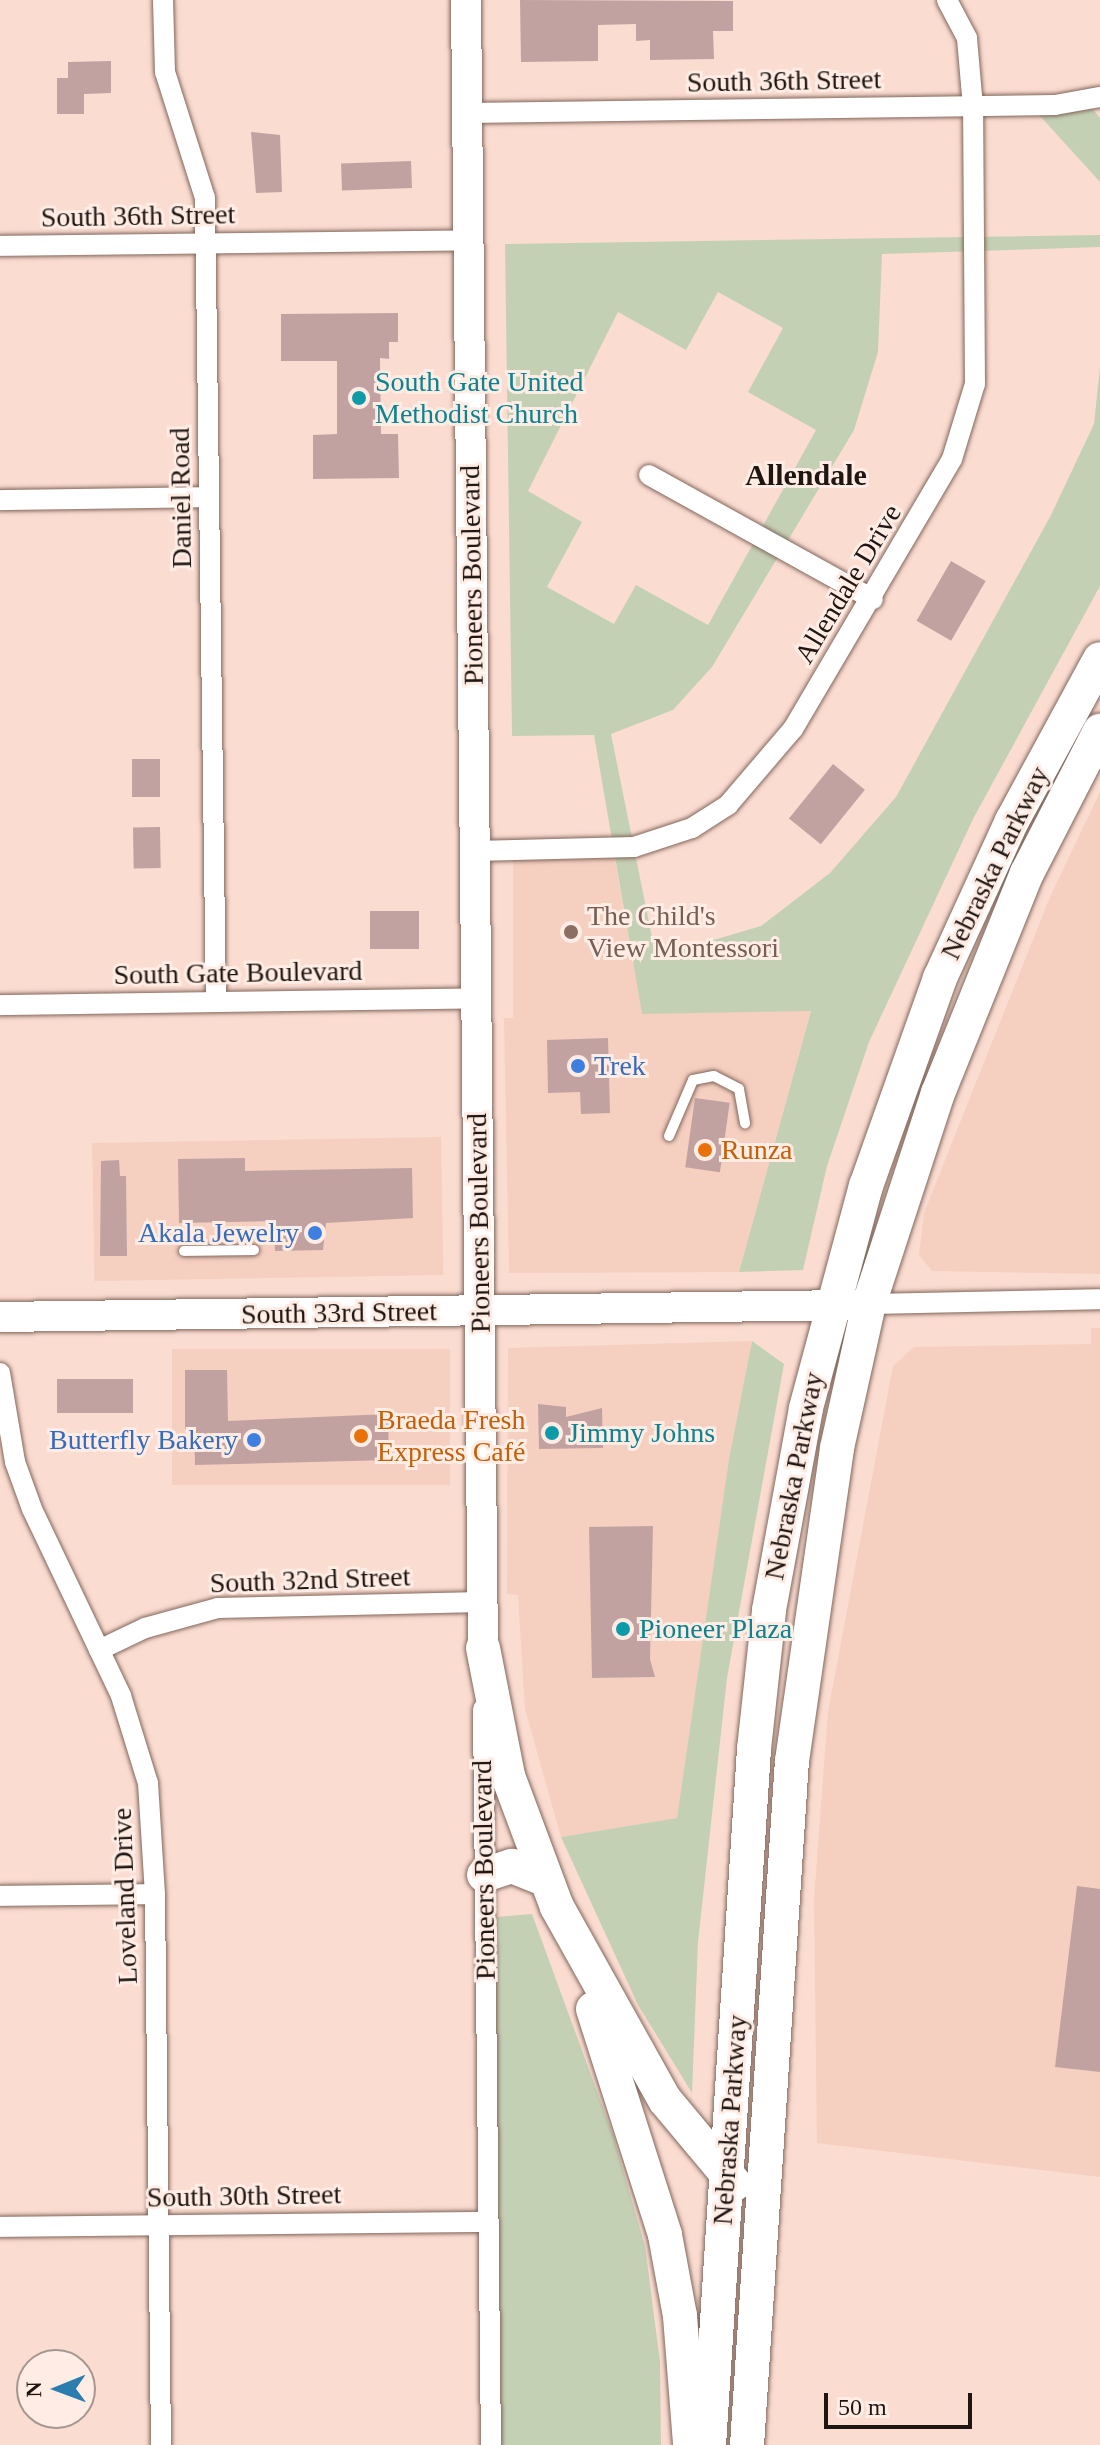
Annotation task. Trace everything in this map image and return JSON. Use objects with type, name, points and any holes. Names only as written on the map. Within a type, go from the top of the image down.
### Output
[{"type":"main road","name":"Pioneers Boulevard","points":[[466,0],[483,1648]]},
{"type":"main road","name":"Nebraska Parkway","points":[[709,2445],[767,1631],[788,1492],[830,1307],[940,978],[1012,821],[1100,659]]},
{"type":"main road","name":"Nebraska Parkway","points":[[747,2445],[792,1761],[828,1496],[869,1304],[978,984],[1100,731]]},
{"type":"main road","name":"South 33rd Street","points":[[0,1317],[830,1307],[869,1304]]},
{"type":"main road","points":[[483,1648],[505,1765],[646,2162],[665,2235],[680,2316],[690,2445]]},
{"type":"main road","points":[[484,1875],[512,1866],[551,1893],[652,2079],[727,2172],[747,2221],[751,2386]]},
{"type":"street","name":"Daniel Road","points":[[163,0],[165,72],[199,168],[206,243],[216,1002]]},
{"type":"street","name":"Allendale Drive","points":[[475,851],[634,847],[710,818],[745,789],[793,729],[873,599],[952,459],[971,410],[973,107],[967,38],[947,0]]},
{"type":"street","name":"South 36th Street","points":[[468,113],[1055,105],[1100,97]]},
{"type":"street","name":"South 36th Street","points":[[0,246],[469,240]]},
{"type":"street","points":[[649,475],[873,599]]},
{"type":"street","points":[[0,500],[209,497]]},
{"type":"street","name":"South Gate Boulevard","points":[[0,1005],[476,998]]},
{"type":"street","points":[[869,1304],[1100,1299]]},
{"type":"street","name":"Loveland Drive","points":[[0,1373],[8,1433],[32,1509],[99,1650],[148,1783],[155,1894],[161,2445]]},
{"type":"street","name":"South 32nd Street","points":[[99,1650],[145,1628],[218,1608],[482,1602]]},
{"type":"street","name":"Pioneers Boulevard","points":[[483,1648],[491,2445]]},
{"type":"street","points":[[0,1896],[155,1894]]},
{"type":"street","name":"South 30th Street","points":[[0,2227],[488,2222]]},
{"type":"lane","points":[[669,1136],[693,1080],[714,1076],[739,1089],[745,1123]]},
{"type":"lane","points":[[184,1251],[254,1250]]},
{"type":"shaded area","points":[[1100,792],[1100,1274],[932,1271],[919,1255],[924,1213],[1050,897]]},
{"type":"shaded area","points":[[613,849],[642,1014],[811,1010],[739,1272],[509,1273],[504,1018],[513,1018],[513,851]]},
{"type":"shaded area","points":[[441,1137],[443,1275],[94,1281],[92,1143]]},
{"type":"shaded area","points":[[1091,1328],[1100,1328],[1100,2177],[817,2143],[814,1899],[828,1712],[893,1366],[914,1347],[1091,1344]]},
{"type":"shaded area","points":[[752,1341],[729,1459],[677,1818],[561,1837],[525,1709],[518,1595],[507,1594],[508,1348]]},
{"type":"shaded area","points":[[172,1349],[450,1349],[450,1485],[172,1485]]},
{"type":"green space","points":[[1086,101],[1100,118],[1100,182],[1031,106]]},
{"type":"green space","points":[[1100,235],[1100,247],[882,254],[878,352],[854,430],[712,667],[673,710],[611,734],[656,957],[761,926],[830,873],[896,797],[1051,515],[1094,424],[1100,367],[1100,586],[973,819],[869,1042],[827,1166],[803,1270],[739,1272],[811,1011],[642,1014],[594,735],[512,736],[505,244]],"holes":[[[718,292],[783,328],[748,392],[816,430],[708,625],[636,585],[614,624],[547,587],[582,522],[528,491],[618,312],[686,350]]]},
{"type":"green space","points":[[752,1341],[784,1364],[727,1678],[698,1942],[692,2093],[638,2005],[561,1837],[677,1818],[729,1459]]},
{"type":"green space","points":[[532,1914],[613,2135],[645,2246],[660,2362],[661,2445],[491,2445],[485,1918]]},
{"type":"building","points":[[520,0],[733,1],[733,31],[713,31],[714,59],[650,60],[650,40],[636,41],[636,24],[598,25],[598,61],[521,62]]},
{"type":"building","points":[[111,61],[111,93],[84,94],[84,114],[57,114],[57,78],[68,78],[68,62]]},
{"type":"building","points":[[251,132],[280,135],[282,192],[256,193]]},
{"type":"building","points":[[411,161],[412,188],[342,190],[341,163]]},
{"type":"building","name":"South Gate United Methodist Church","points":[[398,313],[398,342],[389,342],[389,359],[380,358],[381,434],[398,434],[399,478],[313,479],[313,435],[337,434],[337,361],[281,361],[281,314]]},
{"type":"building","points":[[951,561],[986,581],[951,641],[916,621]]},
{"type":"building","points":[[132,759],[160,759],[160,797],[132,797]]},
{"type":"building","points":[[833,764],[865,790],[821,844],[789,818]]},
{"type":"building","points":[[133,827],[160,827],[161,868],[134,868]]},
{"type":"building","points":[[370,911],[419,911],[419,949],[370,949]]},
{"type":"building","name":"Trek","points":[[608,1038],[610,1113],[581,1114],[580,1092],[548,1093],[547,1040]]},
{"type":"building","name":"Runza","points":[[695,1098],[730,1103],[720,1172],[685,1167]]},
{"type":"building","points":[[245,1158],[245,1171],[412,1168],[413,1218],[326,1223],[323,1250],[275,1251],[274,1221],[179,1223],[178,1159]]},
{"type":"building","points":[[119,1160],[120,1176],[126,1176],[127,1256],[100,1256],[101,1161]]},
{"type":"building","points":[[185,1370],[227,1370],[228,1421],[388,1414],[389,1460],[195,1465],[194,1429],[185,1429]]},
{"type":"building","points":[[57,1379],[133,1379],[133,1413],[57,1413]]},
{"type":"building","points":[[538,1404],[566,1407],[566,1417],[602,1408],[603,1448],[539,1449]]},
{"type":"building","name":"Pioneer Plaza","points":[[653,1526],[650,1659],[655,1677],[592,1678],[589,1527]]},
{"type":"building","points":[[1077,1886],[1100,1889],[1100,2072],[1055,2067]]},
{"type":"place","name":"South Gate United Methodist Church","points":[[359,398]]},
{"type":"place","name":"The Child's View Montessori","points":[[571,932]]},
{"type":"place","name":"Trek","points":[[578,1066]]},
{"type":"place","name":"Runza","points":[[705,1150]]},
{"type":"place","name":"Akala Jewelry","points":[[315,1233]]},
{"type":"place","name":"Jimmy Johns","points":[[552,1433]]},
{"type":"place","name":"Braeda Fresh Express Café","points":[[361,1436]]},
{"type":"place","name":"Butterfly Bakery","points":[[254,1440]]},
{"type":"place","name":"Pioneer Plaza","points":[[623,1629]]},
{"type":"district","name":"Allendale","points":[[806,475]]}]
